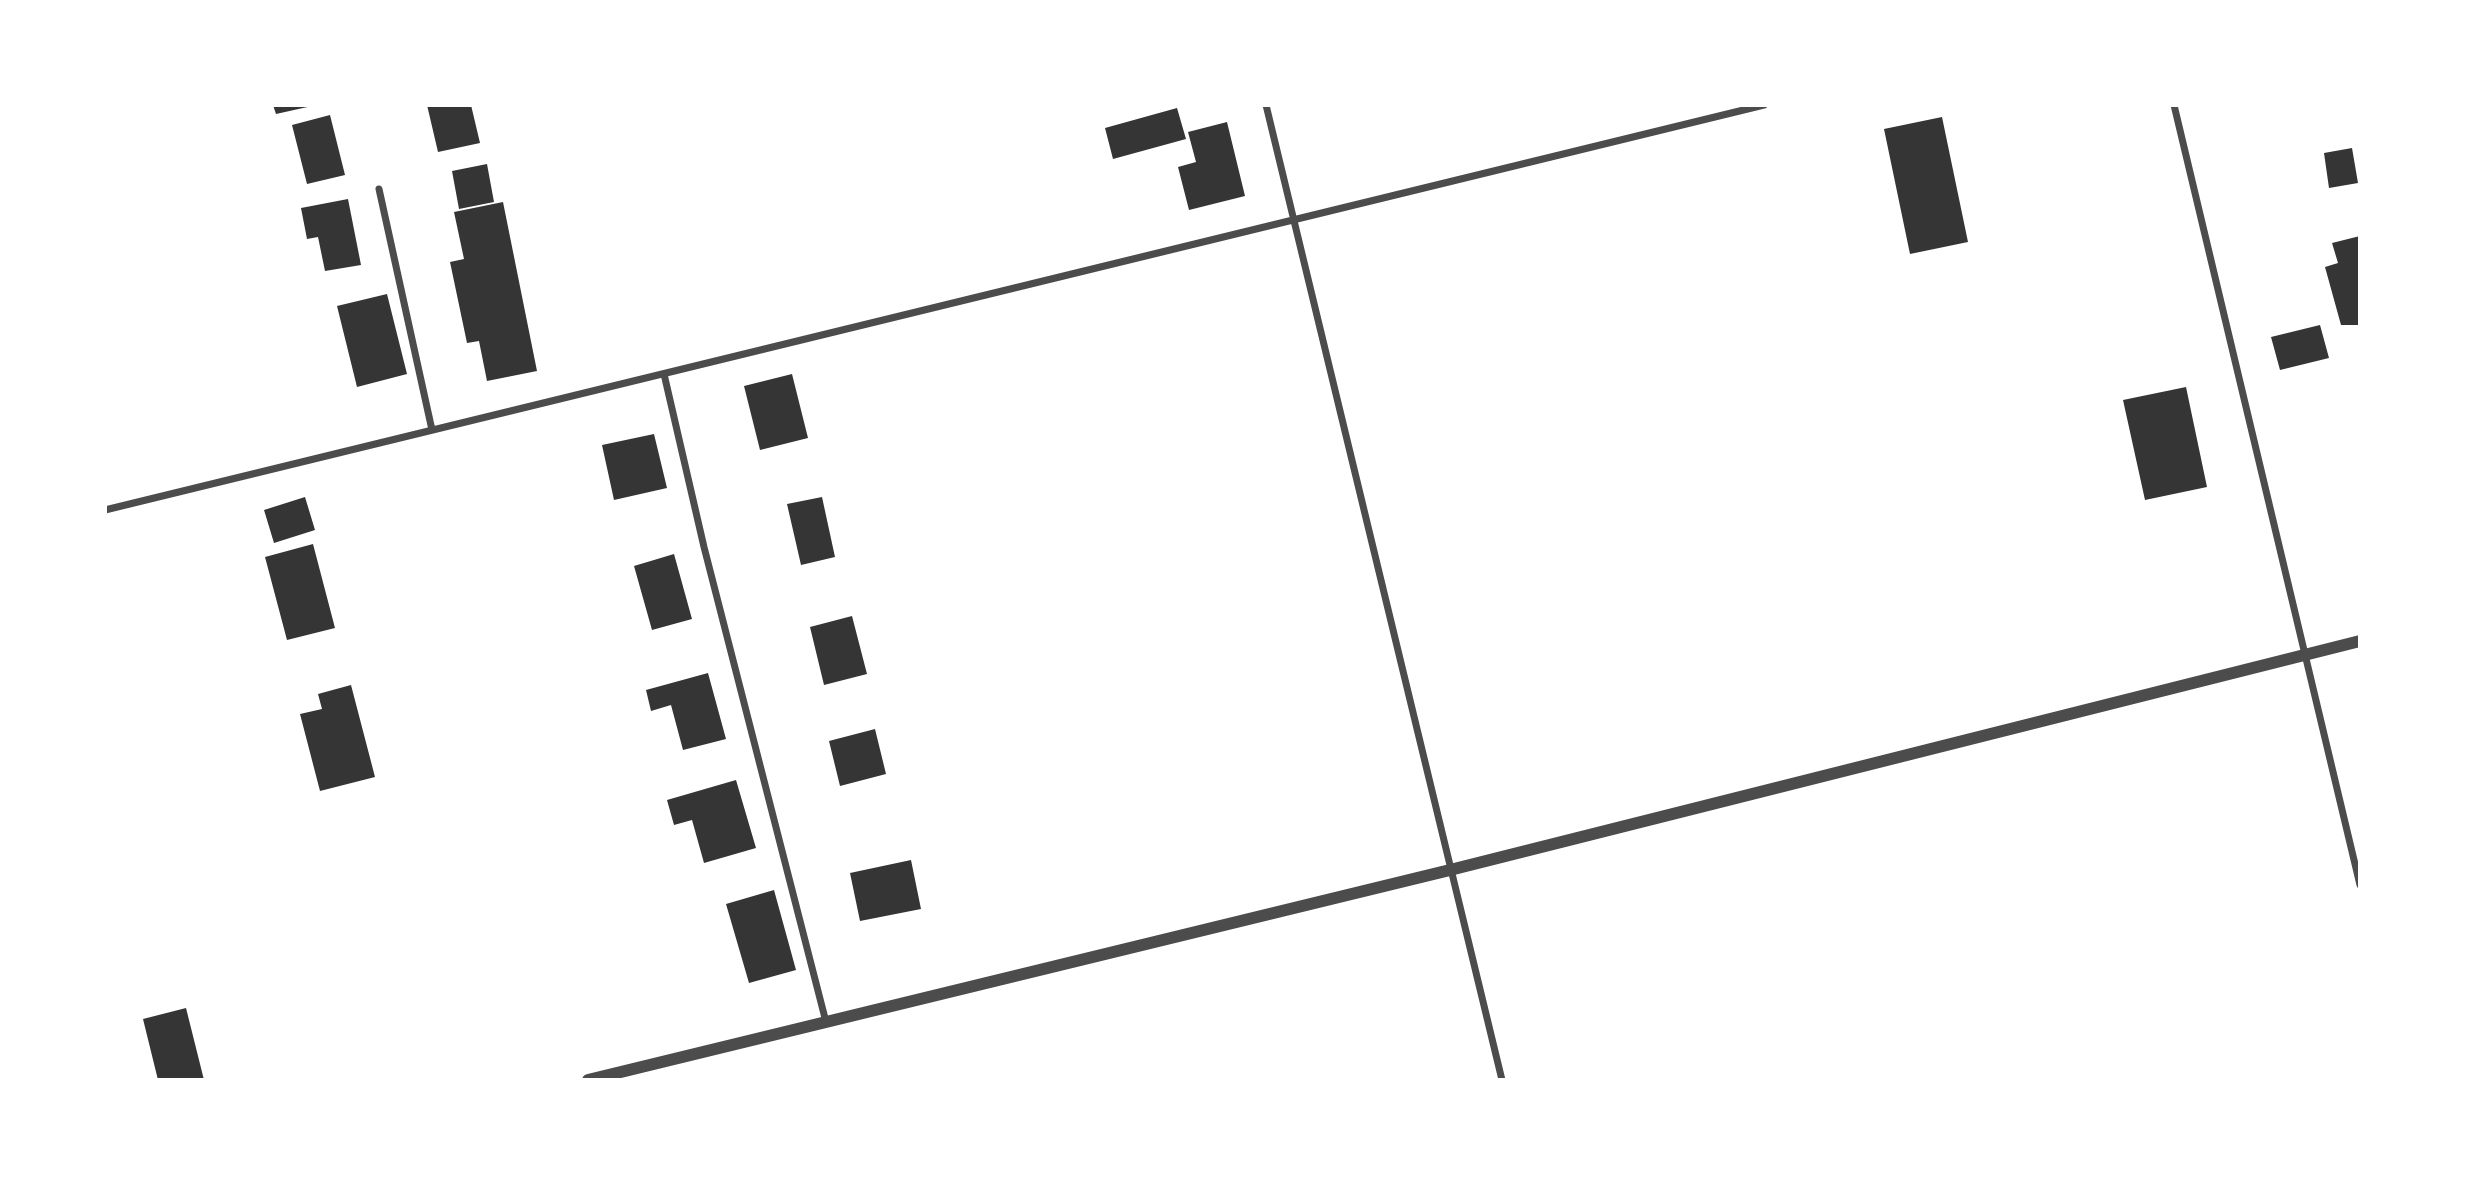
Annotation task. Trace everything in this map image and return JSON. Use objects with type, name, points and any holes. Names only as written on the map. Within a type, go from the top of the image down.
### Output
[{"type":"street","points":[[1266,105],[1502,1080]]},
{"type":"street","points":[[105,510],[1764,105]]},
{"type":"street","points":[[2174,105],[2360,885]]},
{"type":"street","points":[[379,189],[432,430]]},
{"type":"street","points":[[664,374],[704,547],[826,1022]]},
{"type":"street","points":[[588,1080],[1450,870],[2360,641]]},
{"type":"building","points":[[273,105],[312,105],[312,106],[276,114]]},
{"type":"building","points":[[427,105],[471,105],[480,143],[438,152]]},
{"type":"building","points":[[1177,108],[1186,139],[1113,159],[1105,128]]},
{"type":"building","points":[[330,115],[345,175],[307,184],[292,125]]},
{"type":"building","points":[[1942,117],[1968,242],[1910,254],[1884,129]]},
{"type":"building","points":[[1227,122],[1245,196],[1189,210],[1178,167],[1196,162],[1188,132]]},
{"type":"building","points":[[2352,148],[2358,183],[2329,188],[2324,153]]},
{"type":"building","points":[[487,164],[494,202],[459,209],[452,171]]},
{"type":"building","points":[[348,199],[361,265],[325,271],[318,237],[307,239],[301,208]]},
{"type":"building","points":[[503,202],[537,371],[487,381],[479,341],[467,343],[450,262],[464,259],[454,212]]},
{"type":"building","points":[[2360,236],[2360,325],[2341,325],[2325,267],[2338,263],[2332,243]]},
{"type":"building","points":[[387,294],[407,374],[357,387],[337,306]]},
{"type":"building","points":[[2320,325],[2329,358],[2280,370],[2271,337]]},
{"type":"building","points":[[792,374],[808,438],[760,450],[744,386]]},
{"type":"building","points":[[2186,387],[2207,487],[2145,500],[2123,400]]},
{"type":"building","points":[[654,434],[667,488],[614,500],[602,445]]},
{"type":"building","points":[[305,497],[315,530],[274,543],[264,510]]},
{"type":"building","points":[[822,497],[835,557],[801,565],[787,504]]},
{"type":"building","points":[[313,544],[335,628],[287,640],[265,557]]},
{"type":"building","points":[[674,554],[692,619],[652,630],[634,566]]},
{"type":"building","points":[[852,616],[867,674],[824,685],[810,627]]},
{"type":"building","points":[[708,673],[726,739],[683,750],[671,705],[651,711],[646,690]]},
{"type":"building","points":[[351,685],[375,777],[320,791],[300,714],[322,709],[318,694]]},
{"type":"building","points":[[875,729],[886,774],[840,786],[829,741]]},
{"type":"building","points":[[736,780],[756,848],[704,863],[692,820],[674,825],[667,800]]},
{"type":"building","points":[[911,860],[921,909],[860,921],[850,873]]},
{"type":"building","points":[[774,890],[796,970],[749,983],[726,904]]},
{"type":"building","points":[[186,1008],[204,1080],[158,1080],[143,1019]]}]
